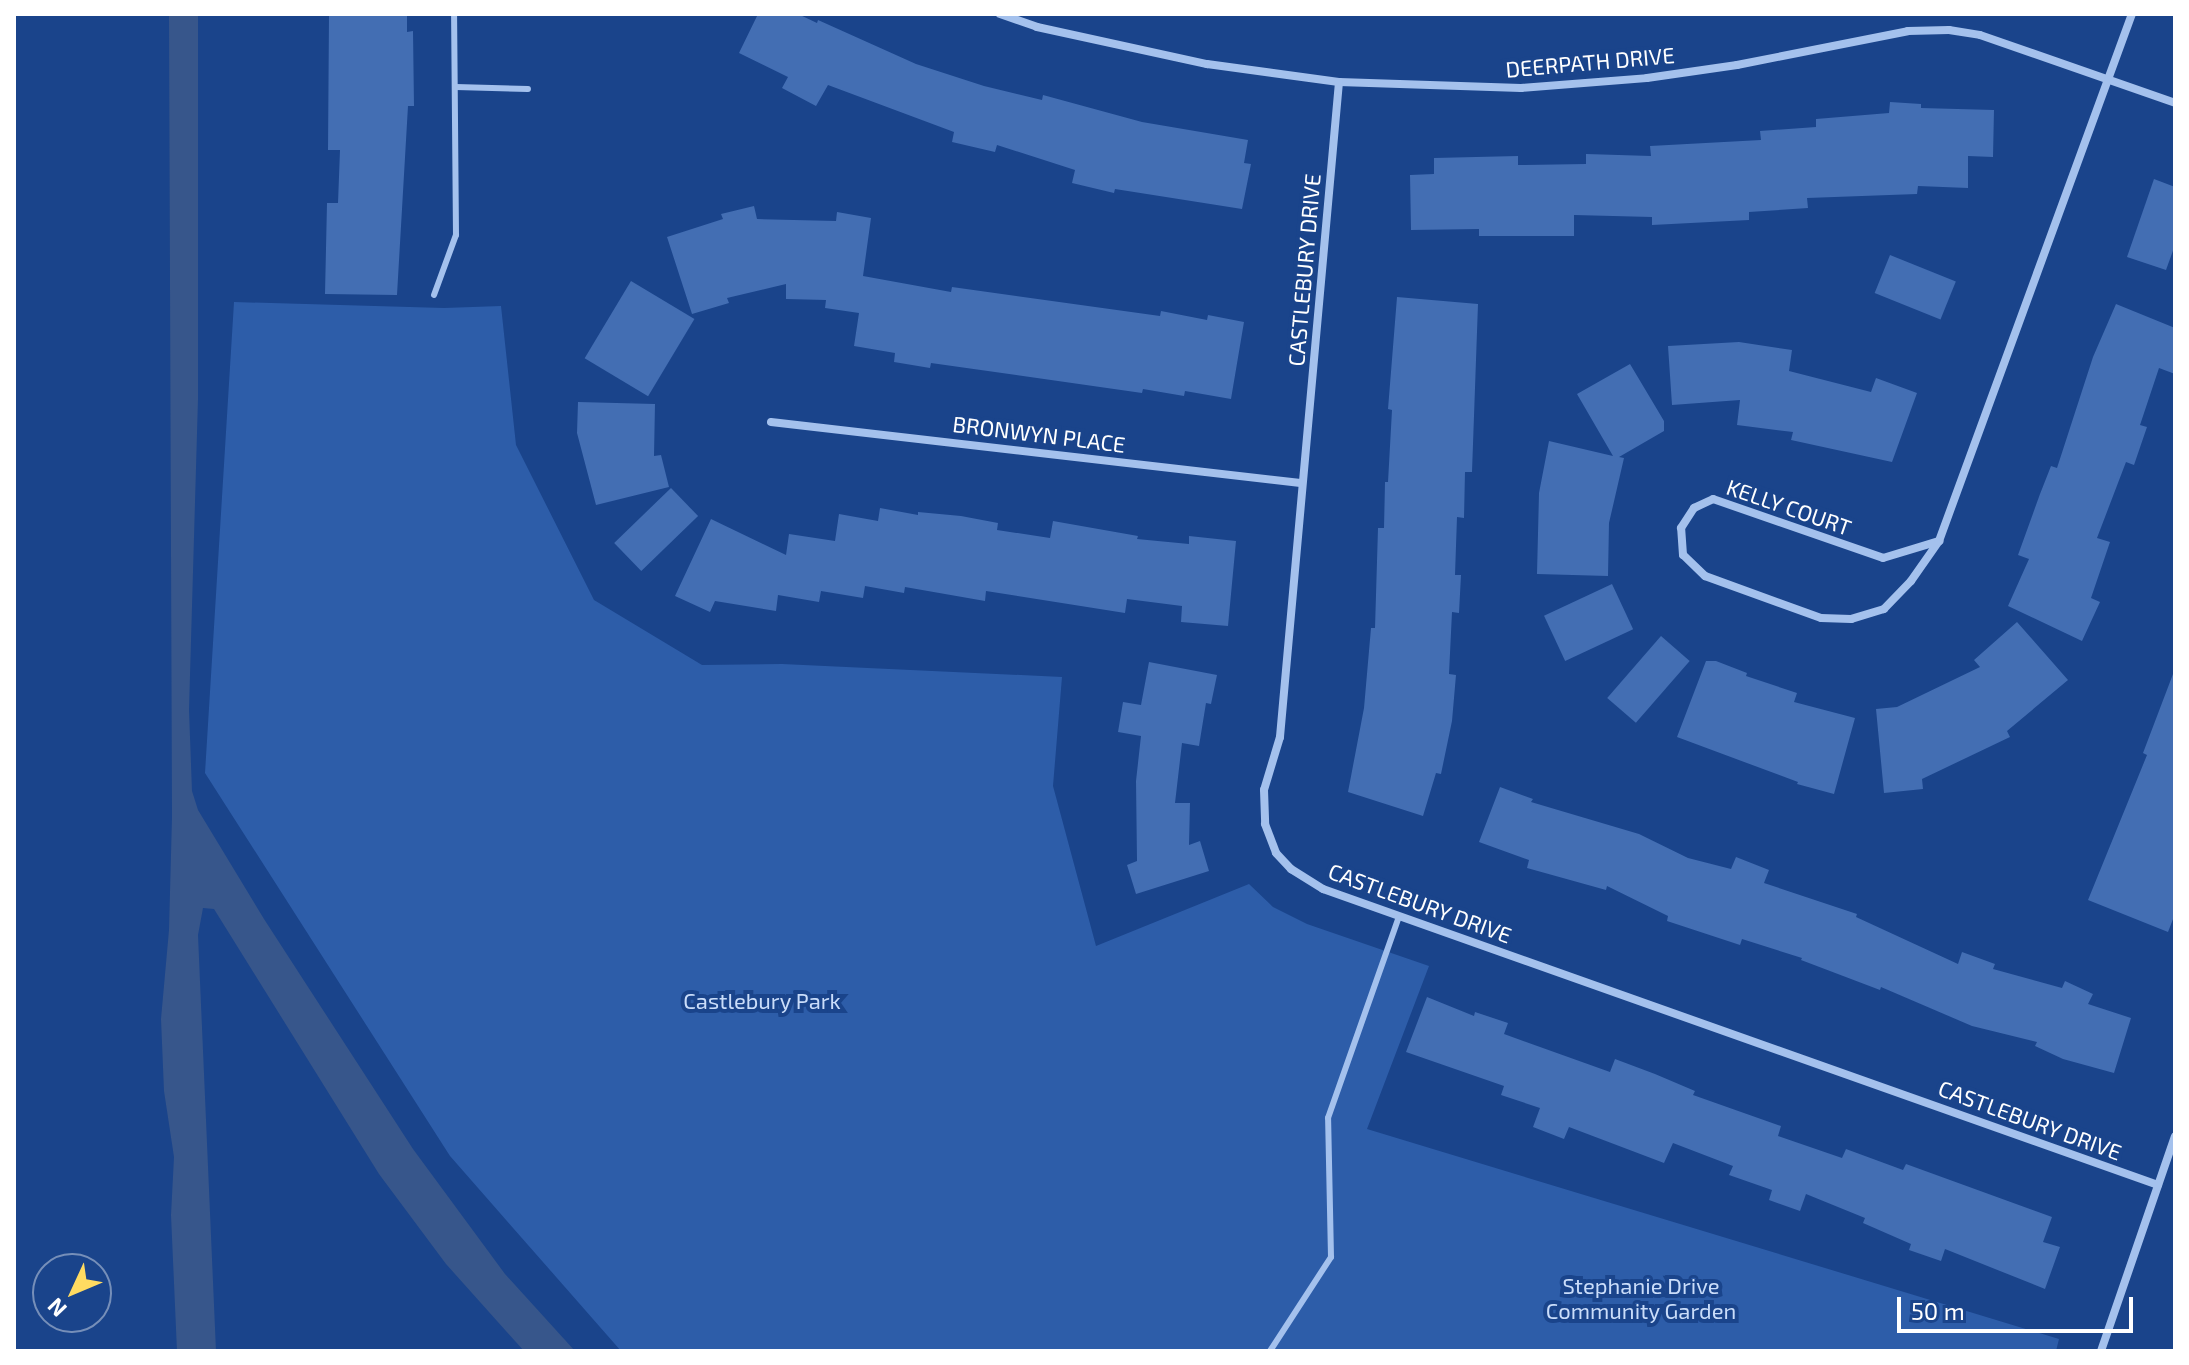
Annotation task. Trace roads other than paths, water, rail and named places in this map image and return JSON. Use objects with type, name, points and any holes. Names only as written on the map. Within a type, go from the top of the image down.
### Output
[{"type":"street","name":"DEERPATH DRIVE","points":[[1000,14],[1037,27],[1207,64],[1339,82],[1521,88],[1631,79],[1737,65],[1908,31],[1949,30],[1980,35],[2175,103]]},
{"type":"street","name":"KELLY COURT","points":[[1939,541],[1883,558],[1713,499],[1694,508],[1681,528],[1683,555],[1705,576],[1821,618],[1851,619],[1884,609],[1911,581],[1939,541],[2132,14]]},
{"type":"street","name":"CASTLEBURY DRIVE","points":[[1339,82],[1280,737],[1264,790],[1265,824],[1276,853],[1310,883],[2158,1185]]},
{"type":"street","name":"BRONWYN PLACE","points":[[771,422],[1301,483]]},
{"type":"street","points":[[2101,1351],[2175,1136]]},
{"type":"lane","points":[[434,295],[456,235],[454,14]]},
{"type":"lane","points":[[456,87],[528,89]]},
{"type":"lane","points":[[1270,1351],[1331,1257],[1328,1118],[1399,916]]},
{"type":"park label","name":"Castlebury Park","points":[[762,1001]]},
{"type":"park label","name":"Stephanie Drive Community Garden","points":[[1641,1298]]}]
